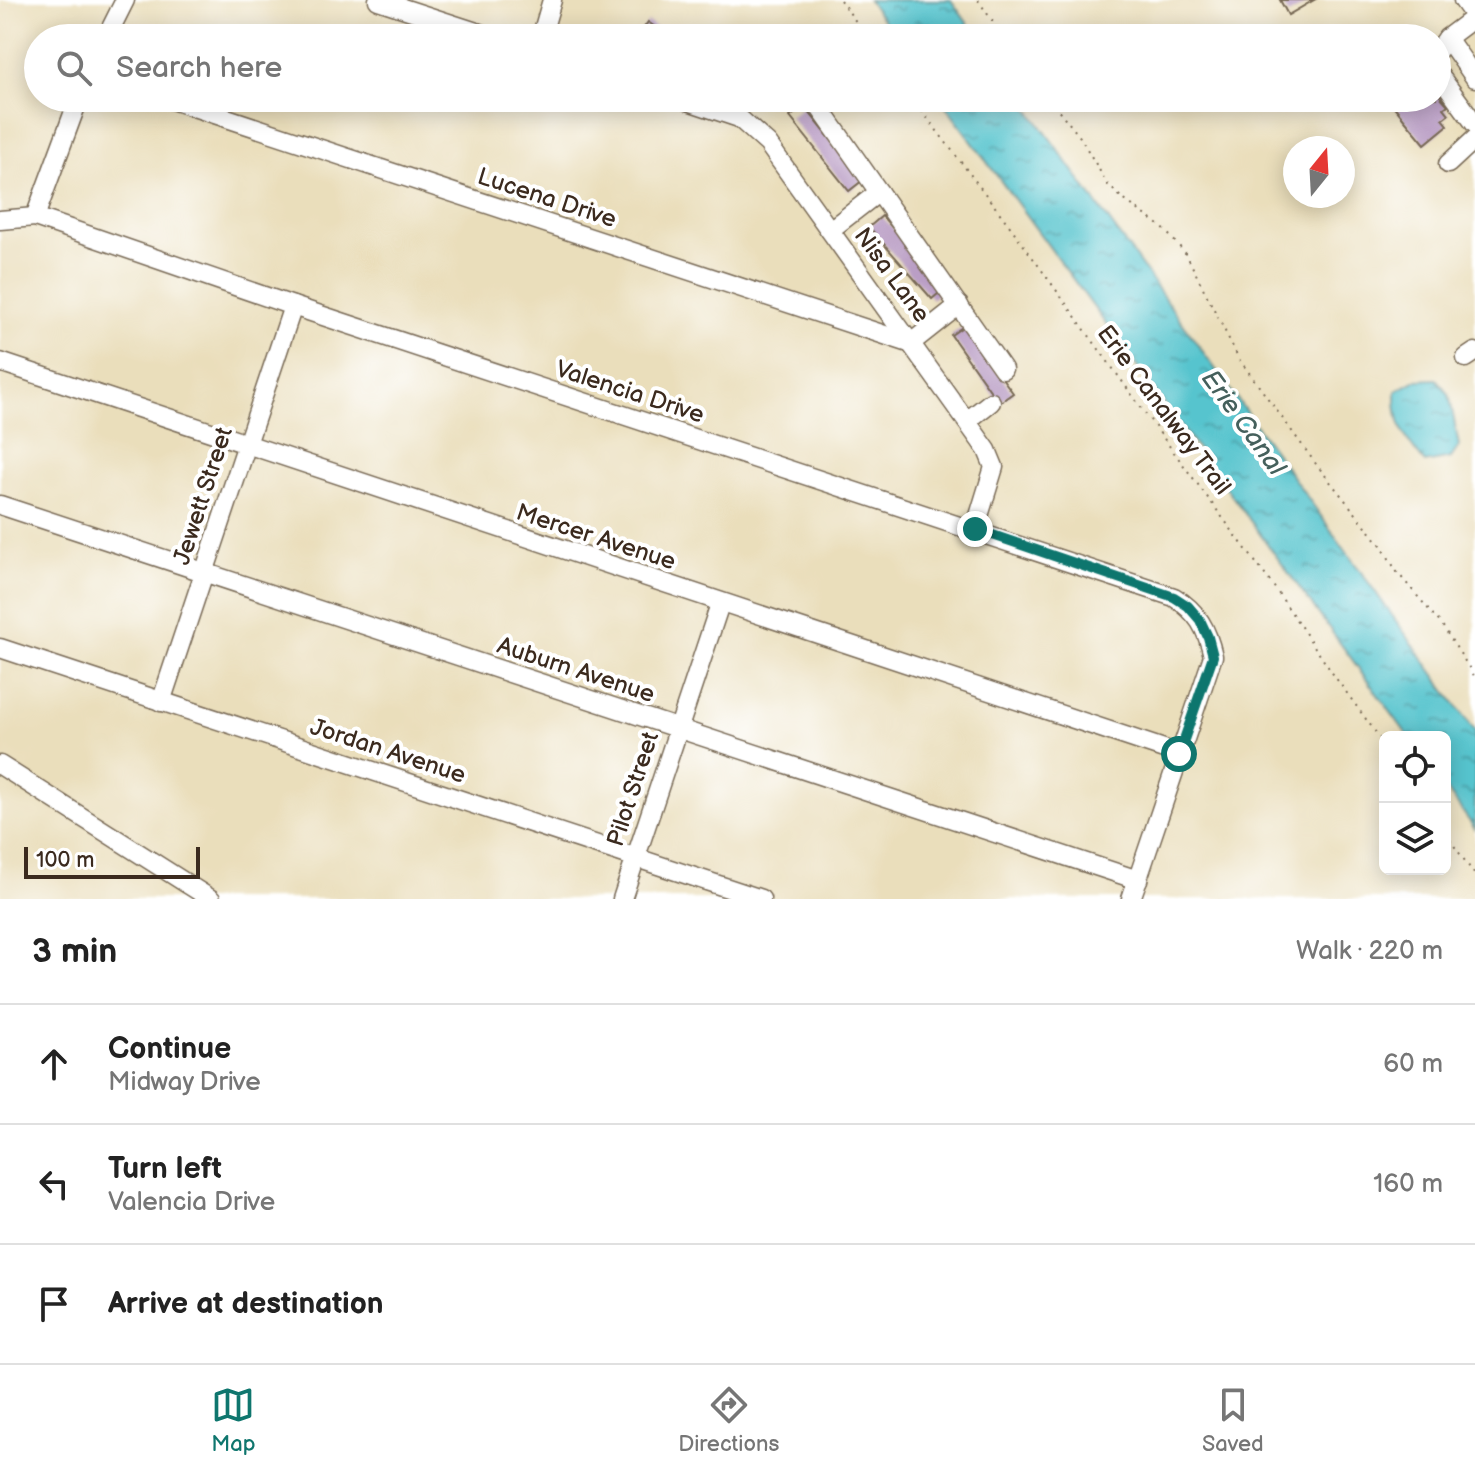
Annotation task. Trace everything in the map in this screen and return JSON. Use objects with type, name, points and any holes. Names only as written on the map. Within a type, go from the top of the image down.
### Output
[{"type":"street","points":[[113,24],[125,0]]},
{"type":"street","points":[[378,0],[452,24]]},
{"type":"street","points":[[545,24],[552,0]]},
{"type":"street","points":[[1451,37],[1475,17],[1463,0]]},
{"type":"street","points":[[1451,54],[1475,78]]},
{"type":"street","points":[[1451,91],[1475,124]]},
{"type":"street","points":[[35,217],[74,112]]},
{"type":"street","name":"Lucena Drive","points":[[208,112],[912,344]]},
{"type":"street","name":"Nisa Lane","points":[[725,112],[739,118],[768,144],[987,450],[994,467],[975,529]]},
{"type":"street","points":[[823,112],[1003,369]]},
{"type":"street","points":[[1448,164],[1475,139]]},
{"type":"street","points":[[830,230],[879,192]]},
{"type":"street","name":"Valencia Drive","points":[[0,220],[35,217],[293,306],[1174,597],[1188,606],[1200,620],[1213,656],[1179,754]]},
{"type":"street","points":[[912,344],[959,305]]},
{"type":"street","name":"Jewett Street","points":[[161,702],[293,306]]},
{"type":"street","name":"Mercer Avenue","points":[[0,362],[720,604],[1179,754]]},
{"type":"street","points":[[967,421],[991,402]]},
{"type":"street","name":"Auburn Avenue","points":[[0,505],[1138,880]]},
{"type":"street","name":"Pilot Street","points":[[622,899],[720,604]]},
{"type":"street","name":"Jordan Avenue","points":[[0,648],[761,899]]},
{"type":"street","points":[[1131,899],[1179,754]]},
{"type":"street","points":[[0,765],[211,899]]},
{"type":"path","points":[[840,0],[858,24]]},
{"type":"path","points":[[978,0],[994,24]]},
{"type":"path","name":"Erie Canalway Trail","points":[[923,112],[1274,587],[1379,737]]},
{"type":"path","points":[[1060,112],[1080,137],[1108,185],[1162,227],[1186,254],[1239,359],[1316,464],[1381,545],[1397,572],[1442,625],[1475,677]]},
{"type":"path","points":[[1451,841],[1475,875]]},
{"type":"water","points":[[868,0],[951,0],[968,24],[886,24]]},
{"type":"water","name":"Erie Canal","points":[[950,112],[1031,112],[1475,731],[1475,829],[1451,795],[1451,731],[1405,731]]},
{"type":"water","points":[[1436,379],[1449,394],[1459,446],[1451,458],[1425,463],[1402,430],[1396,391],[1416,380]]},
{"type":"building","points":[[1280,0],[1314,0],[1288,15]]},
{"type":"building","points":[[796,112],[809,112],[863,180],[849,191],[790,117]]},
{"type":"building","points":[[1399,112],[1449,114],[1443,119],[1448,125],[1425,144]]},
{"type":"building","points":[[882,216],[945,288],[932,299],[869,227]]},
{"type":"building","points":[[964,326],[1013,393],[999,403],[951,335]]},
{"type":"route","points":[[975,529],[1174,597],[1188,606],[1200,620],[1213,656],[1179,754]]}]
